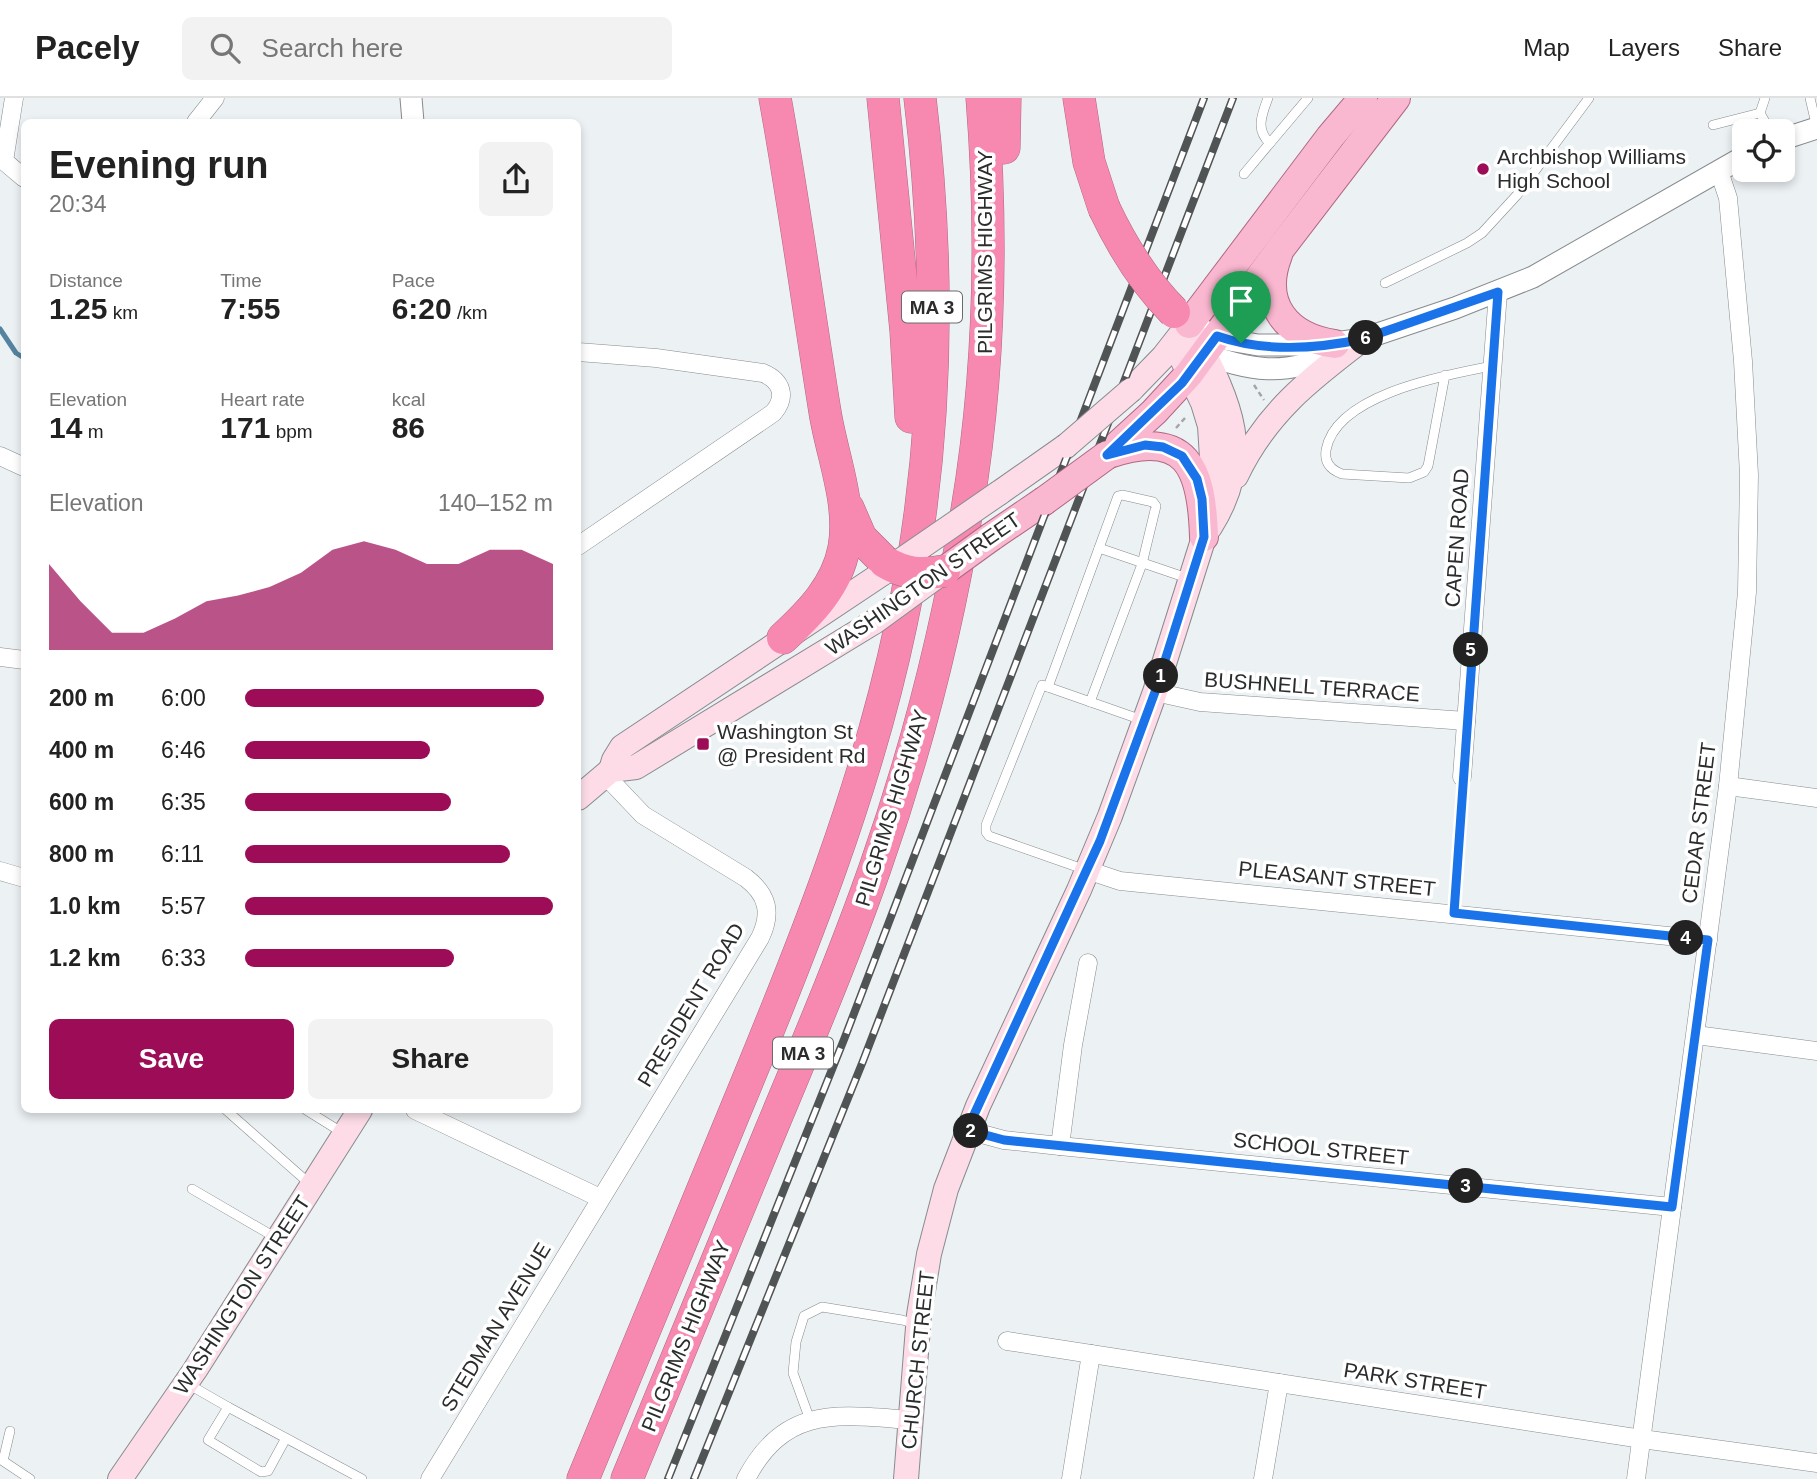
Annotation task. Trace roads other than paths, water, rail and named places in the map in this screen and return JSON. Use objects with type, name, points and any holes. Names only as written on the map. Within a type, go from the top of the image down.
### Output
[{"type":"highway","points":[[775,98],[825,412],[841,490],[846,534],[836,573],[816,605],[783,638]]},
{"type":"highway","points":[[798,98],[812,320]]},
{"type":"highway","points":[[883,98],[911,393],[911,468],[892,573]]},
{"type":"highway","name":"PILGRIMS HIGHWAY","points":[[583,1479],[793,972],[855,797],[881,709],[892,573],[924,480],[932,376],[930,215],[920,98]]},
{"type":"highway","name":"PILGRIMS HIGHWAY","points":[[627,1479],[834,978],[886,836],[921,718],[948,607],[967,511],[982,389],[989,299],[989,243],[988,170],[982,98]]},
{"type":"highway","points":[[982,389],[997,298],[1002,244],[1005,98]]},
{"type":"highway","points":[[1079,98],[1087,155],[1104,208],[1119,239],[1143,277],[1191,341]]},
{"type":"highway","points":[[841,490],[862,538],[892,573],[944,571]]},
{"type":"main road","points":[[1191,341],[1322,147],[1363,98]]},
{"type":"main road","points":[[1191,341],[1281,248],[1396,98]]},
{"type":"main road","points":[[1281,248],[1272,282],[1278,310],[1288,325],[1296,331],[1313,340],[1335,344]]},
{"type":"main road","points":[[1226,498],[1251,447],[1282,407],[1309,380],[1363,339]]},
{"type":"main road","name":"WASHINGTON STREET","points":[[608,773],[622,747],[783,638],[892,573],[1055,454],[1191,341]]},
{"type":"main road","name":"WASHINGTON STREET","points":[[581,793],[608,773],[636,766],[874,622],[1107,455],[1154,412],[1191,341]]},
{"type":"main road","name":"CHURCH STREET","points":[[1191,341],[1223,390],[1232,424],[1233,461],[1226,498],[1204,537]]},
{"type":"main road","name":"CHURCH STREET","points":[[906,1479],[918,1324],[934,1231],[946,1189],[967,1130],[1087,870],[1155,692],[1204,537],[1212,436],[1191,341]]},
{"type":"main road","points":[[1107,455],[1145,445],[1163,447],[1182,456],[1197,479],[1202,499],[1204,537]]},
{"type":"main road","name":"WASHINGTON STREET","points":[[120,1479],[187,1383],[358,1113]]},
{"type":"street","points":[[14,98],[2,161],[21,176]]},
{"type":"street","points":[[199,119],[215,98]]},
{"type":"street","points":[[411,98],[413,119]]},
{"type":"street","points":[[1795,135],[1817,128]]},
{"type":"street","points":[[1191,341],[1246,368],[1284,369],[1317,361],[1363,339],[1498,292],[1565,260],[1732,164]]},
{"type":"street","name":"CEDAR STREET","points":[[1636,1479],[1728,786],[1747,592],[1749,475],[1744,361],[1728,198],[1719,171]]},
{"type":"street","name":"CAPEN ROAD","points":[[1462,777],[1498,292]]},
{"type":"street","points":[[1191,341],[1294,347],[1363,339]]},
{"type":"street","points":[[581,352],[656,358],[763,373],[774,378],[781,389],[780,402],[773,414],[581,544]]},
{"type":"street","points":[[0,456],[21,466]]},
{"type":"street","points":[[0,657],[21,660]]},
{"type":"street","name":"BUSHNELL TERRACE","points":[[1155,692],[1200,702],[1466,720]]},
{"type":"street","name":"PRESIDENT ROAD","points":[[600,1198],[760,938],[766,922],[766,901],[758,889],[746,878],[643,815],[608,773]]},
{"type":"street","points":[[1728,786],[1817,798]]},
{"type":"street","name":"PLEASANT STREET","points":[[1087,870],[1120,880],[1708,940]]},
{"type":"street","points":[[0,871],[21,877]]},
{"type":"street","points":[[1060,1146],[1072,1052],[1088,963]]},
{"type":"street","points":[[1696,1035],[1817,1051]]},
{"type":"street","points":[[421,1113],[600,1198]]},
{"type":"street","name":"SCHOOL STREET","points":[[967,1130],[1004,1140],[1672,1207]]},
{"type":"street","name":"STEDMAN AVENUE","points":[[430,1479],[600,1198]]},
{"type":"street","name":"PARK STREET","points":[[1007,1341],[1642,1439],[1817,1463]]},
{"type":"street","points":[[1071,1479],[1091,1354]]},
{"type":"street","points":[[1263,1479],[1279,1383]]},
{"type":"street","points":[[746,1479],[771,1443],[788,1430],[810,1420],[840,1415],[911,1420]]},
{"type":"lane","points":[[1268,98],[1260,123],[1263,136],[1270,143]]},
{"type":"lane","points":[[1244,174],[1308,98]]},
{"type":"lane","points":[[1385,283],[1458,248],[1482,233],[1517,195],[1588,98]]},
{"type":"lane","points":[[1763,119],[1760,113],[1765,98]]},
{"type":"lane","points":[[1810,98],[1817,128]]},
{"type":"lane","points":[[1713,125],[1760,113]]},
{"type":"lane","points":[[1445,375],[1428,466],[1424,472],[1409,478],[1342,474],[1328,464],[1325,452],[1332,434],[1361,407],[1378,398],[1445,375],[1492,366]]},
{"type":"lane","points":[[1048,687],[1118,496],[1153,502],[1156,506],[1142,564],[1090,702]]},
{"type":"lane","points":[[1099,548],[1192,579]]},
{"type":"lane","points":[[1087,870],[989,836],[986,825],[1042,685],[1144,722]]},
{"type":"lane","points":[[229,1113],[312,1186]]},
{"type":"lane","points":[[311,1113],[345,1134]]},
{"type":"lane","points":[[192,1189],[278,1240]]},
{"type":"lane","points":[[810,1420],[793,1373],[796,1342],[804,1316],[822,1307],[918,1324]]},
{"type":"lane","points":[[187,1383],[362,1479]]},
{"type":"lane","points":[[228,1407],[208,1440],[261,1472],[268,1471],[286,1438]]},
{"type":"lane","points":[[10,1432],[3,1461],[30,1479]]},
{"type":"waterway","points":[[0,329],[21,356]]},
{"type":"railway","points":[[668,1479],[845,1037],[1204,98]]},
{"type":"railway","points":[[694,1479],[863,1061],[1233,98]]},
{"type":"place","name":"Archbishop Williams High School","points":[[1483,169]]},
{"type":"place","name":"Washington St @ President Rd","points":[[703,744]]}]
